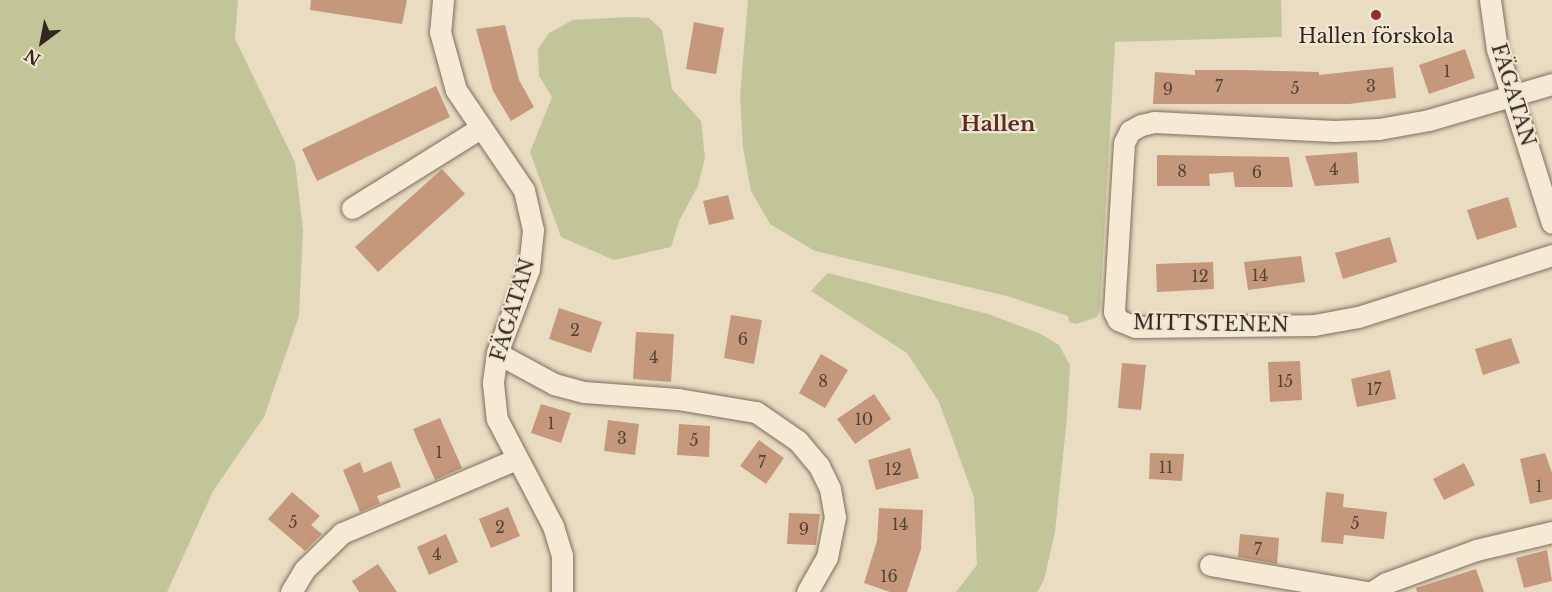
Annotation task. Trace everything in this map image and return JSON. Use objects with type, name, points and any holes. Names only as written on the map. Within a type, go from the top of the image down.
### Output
[{"type":"street","name":"FÄGATAN","points":[[442,0],[440,32],[456,90],[479,129],[524,190],[533,230],[529,269],[498,353],[493,383],[497,419],[553,526],[562,555],[562,592]]},
{"type":"street","name":"FÄGATAN","points":[[1490,0],[1497,49],[1552,223]]},
{"type":"street","name":"MITTSTENEN","points":[[1552,84],[1429,120],[1379,129],[1334,131],[1154,122],[1141,125],[1130,131],[1124,143],[1114,312],[1118,321],[1135,327],[1314,325],[1358,317],[1552,255]]},
{"type":"street","points":[[352,208],[479,129]]},
{"type":"street","points":[[498,353],[554,384],[584,392],[678,399],[756,412],[789,434],[819,466],[830,489],[835,517],[827,557],[807,592]]},
{"type":"street","points":[[291,592],[304,570],[342,533],[516,459]]},
{"type":"street","points":[[1372,592],[1450,559],[1552,532]]},
{"type":"street","points":[[1210,565],[1343,585],[1367,592]]},
{"type":"green space","points":[[0,0],[238,0],[235,39],[295,162],[303,230],[299,316],[264,417],[213,491],[167,592],[0,592]]},
{"type":"green space","points":[[748,0],[1281,0],[1282,37],[1115,42],[1100,310],[1097,317],[1076,324],[1069,322],[1068,316],[1007,296],[815,251],[770,224],[751,191],[743,148],[740,97]]},
{"type":"green space","points":[[649,18],[662,30],[672,89],[701,121],[705,158],[698,186],[679,221],[671,247],[614,260],[561,237],[530,152],[552,97],[539,76],[538,49],[549,33],[573,20]]},
{"type":"green space","points":[[828,273],[988,314],[1041,334],[1059,345],[1070,365],[1067,417],[1055,532],[1044,580],[1037,592],[956,592],[977,565],[974,497],[939,402],[907,353],[811,291]]},
{"type":"building","points":[[311,0],[407,0],[402,24],[310,10]]},
{"type":"building","points":[[694,22],[724,28],[716,74],[686,69]]},
{"type":"building","points":[[505,25],[519,80],[534,107],[511,121],[493,91],[476,29]]},
{"type":"building","points":[[1465,49],[1475,78],[1429,94],[1419,65]]},
{"type":"building","points":[[1393,67],[1396,98],[1349,104],[1153,104],[1155,72],[1195,75],[1195,70],[1243,70],[1319,72],[1319,75]]},
{"type":"building","points":[[436,86],[450,117],[317,181],[302,149]]},
{"type":"building","points":[[1357,152],[1359,183],[1315,186],[1305,156]]},
{"type":"building","points":[[1157,155],[1289,157],[1293,187],[1235,187],[1233,172],[1209,174],[1210,186],[1157,186]]},
{"type":"building","points":[[442,169],[465,194],[378,272],[355,247]]},
{"type":"building","points":[[728,195],[734,219],[709,225],[703,201]]},
{"type":"building","points":[[1508,197],[1517,227],[1477,240],[1467,210]]},
{"type":"building","points":[[1390,237],[1397,262],[1343,279],[1335,253]]},
{"type":"building","points":[[1301,256],[1305,282],[1248,290],[1244,262]]},
{"type":"building","points":[[1213,262],[1214,289],[1157,292],[1156,264]]},
{"type":"building","points":[[559,308],[602,322],[591,353],[549,339]]},
{"type":"building","points":[[731,315],[762,320],[754,364],[724,358]]},
{"type":"building","points":[[636,332],[674,334],[671,382],[633,379]]},
{"type":"building","points":[[1511,338],[1520,363],[1483,375],[1475,349]]},
{"type":"building","points":[[821,354],[848,370],[825,408],[799,393]]},
{"type":"building","points":[[1300,361],[1302,400],[1270,402],[1268,362]]},
{"type":"building","points":[[1122,363],[1146,365],[1141,410],[1118,408]]},
{"type":"building","points":[[1390,370],[1396,399],[1357,407],[1351,379]]},
{"type":"building","points":[[874,394],[891,419],[855,444],[837,419]]},
{"type":"building","points":[[541,404],[571,413],[561,443],[531,433]]},
{"type":"building","points":[[440,418],[462,468],[435,480],[413,429]]},
{"type":"building","points":[[608,420],[639,424],[635,455],[604,451]]},
{"type":"building","points":[[679,424],[710,426],[709,457],[677,455]]},
{"type":"building","points":[[759,440],[784,458],[766,484],[740,466]]},
{"type":"building","points":[[910,448],[919,478],[876,490],[868,460]]},
{"type":"building","points":[[1150,453],[1184,454],[1182,481],[1149,479]]},
{"type":"building","points":[[1545,453],[1552,473],[1552,499],[1530,504],[1520,459]]},
{"type":"building","points":[[391,461],[401,487],[377,496],[380,503],[360,512],[343,470],[360,462],[364,473]]},
{"type":"building","points":[[1464,463],[1475,485],[1444,500],[1433,479]]},
{"type":"building","points":[[292,492],[320,516],[311,525],[322,534],[305,551],[268,519]]},
{"type":"building","points":[[1326,492],[1344,494],[1343,507],[1387,512],[1384,539],[1344,535],[1343,544],[1321,542]]},
{"type":"building","points":[[508,507],[520,536],[491,548],[479,519]]},
{"type":"building","points":[[879,508],[923,510],[921,549],[907,592],[890,592],[864,583],[877,541]]},
{"type":"building","points":[[789,513],[820,514],[816,545],[787,544]]},
{"type":"building","points":[[446,534],[458,562],[429,575],[417,547]]},
{"type":"building","points":[[1240,534],[1279,538],[1277,564],[1238,557]]},
{"type":"building","points":[[1547,550],[1552,581],[1524,588],[1516,558]]},
{"type":"building","points":[[378,564],[397,592],[359,592],[352,581]]},
{"type":"building","points":[[1476,569],[1484,592],[1417,592],[1416,588]]},
{"type":"place","name":"Hallen förskola","points":[[1376,15]]},
{"type":"district","name":"Hallen","points":[[998,124]]}]
